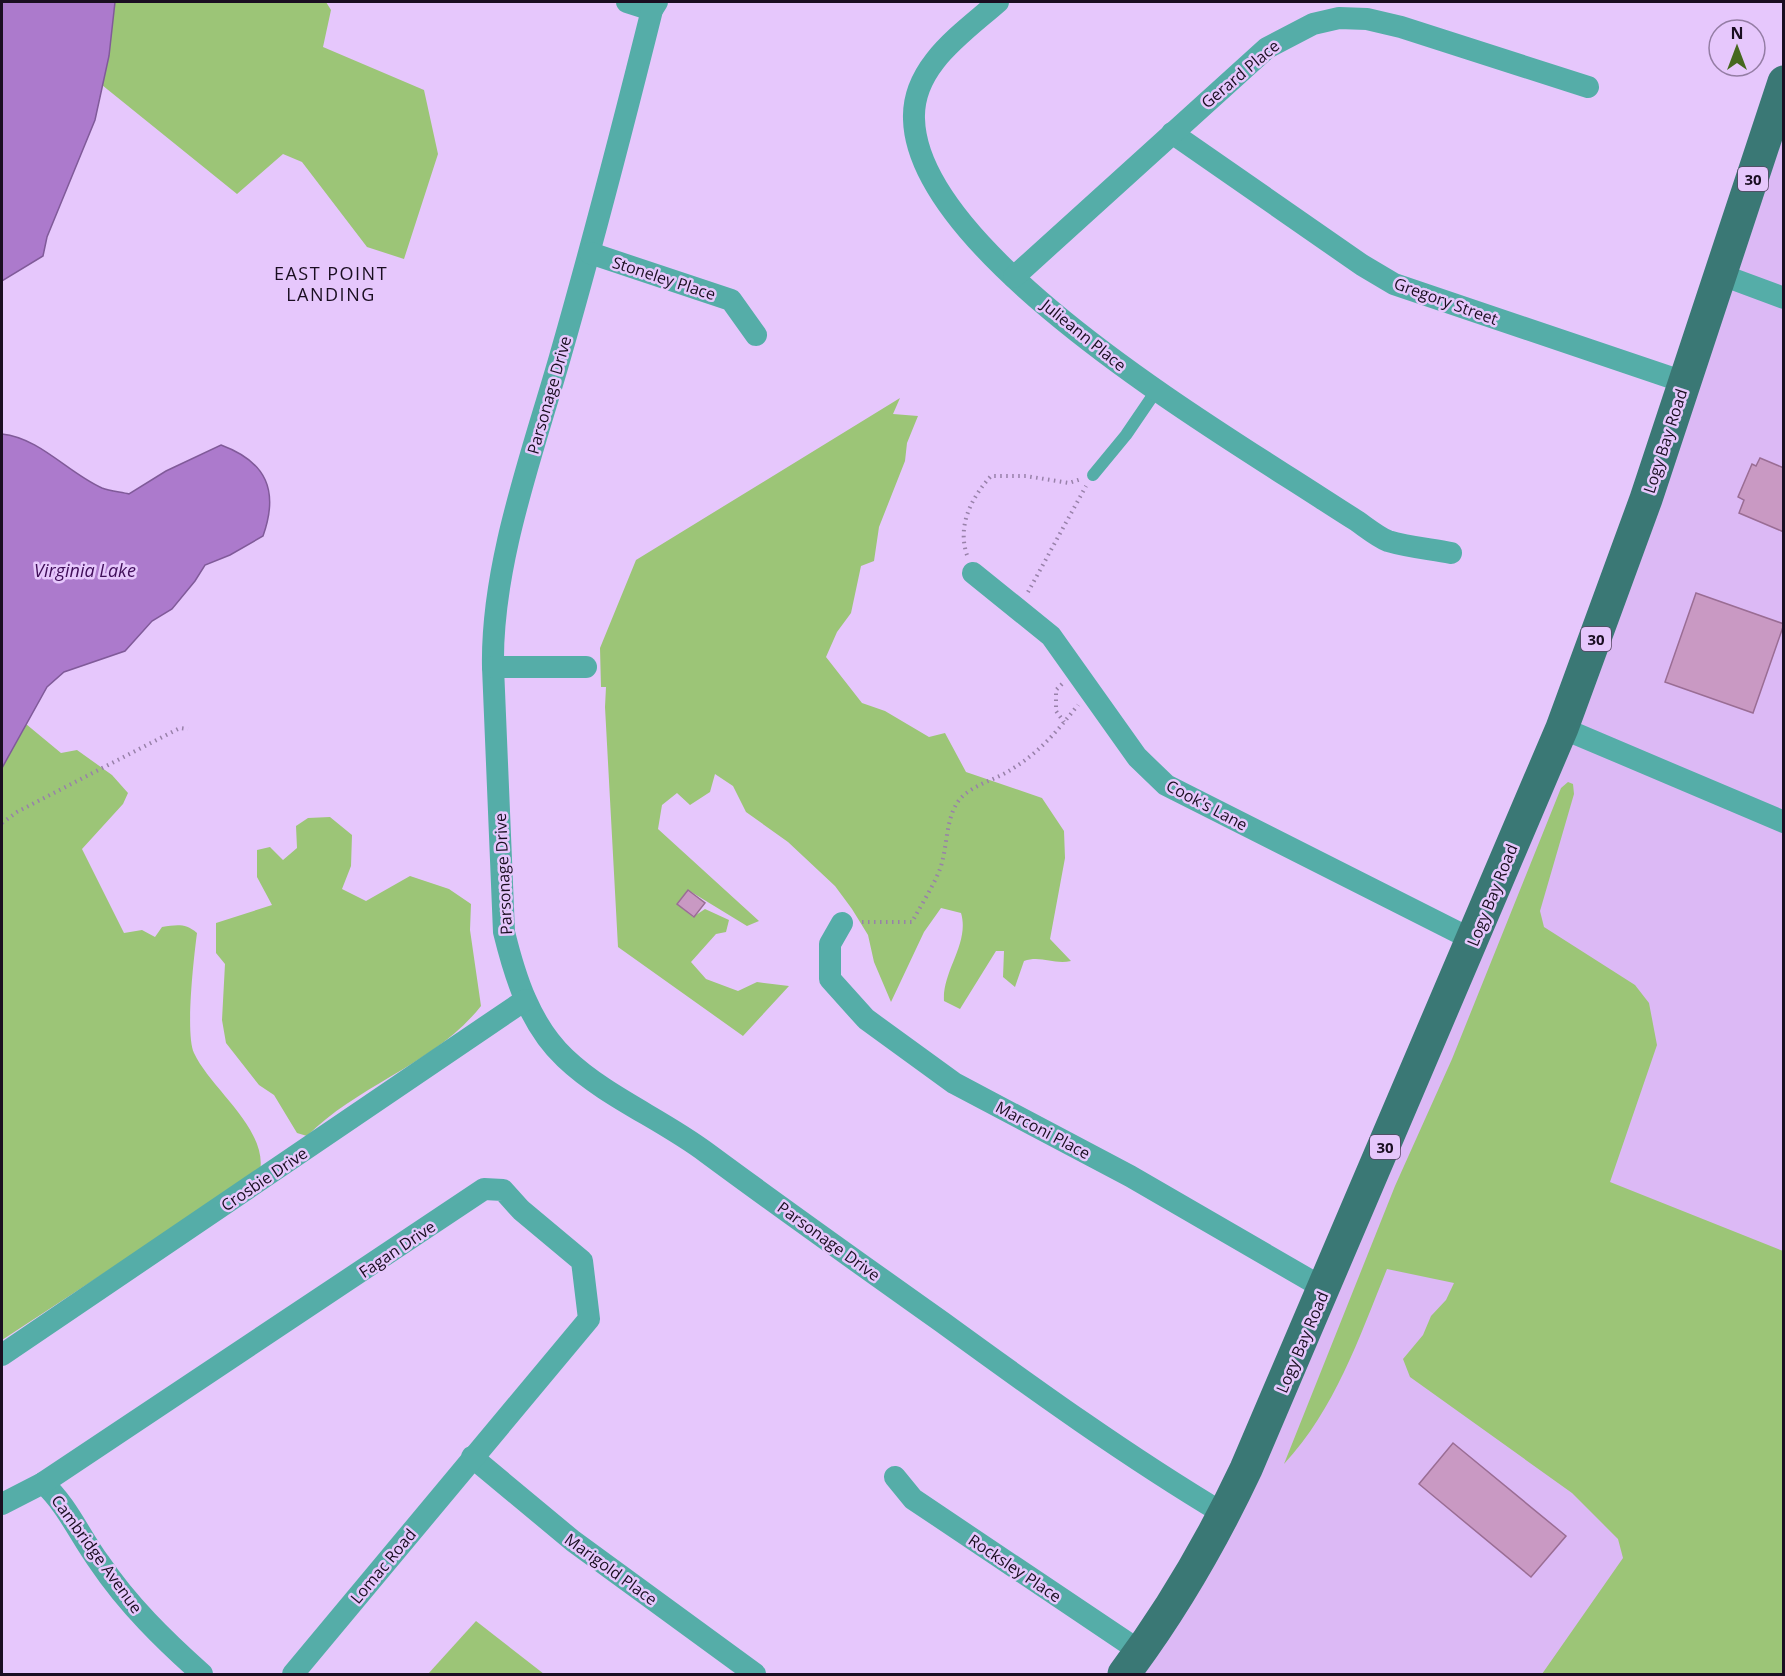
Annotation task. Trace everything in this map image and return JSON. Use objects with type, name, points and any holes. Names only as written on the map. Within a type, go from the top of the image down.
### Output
[{"type":"main road","name":"Logy Bay Road","points":[[1132,1663],[1170,1608],[1224,1514],[1325,1289],[1562,728],[1646,500],[1784,82]]},
{"type":"street","points":[[627,2],[655,6]]},
{"type":"street","name":"Julieann Place","points":[[998,2],[932,62],[918,91],[913,117],[916,141],[924,164],[972,234],[1014,277],[1064,322],[1156,391],[1387,540],[1451,553]]},
{"type":"street","name":"Parsonage Drive","points":[[655,6],[590,253],[517,511],[497,594],[493,629],[493,667],[504,932],[525,1000],[540,1026],[564,1058],[603,1087],[704,1150],[1062,1409],[1224,1514]]},
{"type":"street","name":"Gerard Place","points":[[1014,277],[1268,48],[1313,24],[1339,18],[1367,19],[1401,27],[1588,87]]},
{"type":"street","name":"Gregory Street","points":[[1172,133],[1362,266],[1394,285],[1684,382]]},
{"type":"street","name":"Stoneley Place","points":[[590,253],[731,300],[756,335]]},
{"type":"street","points":[[1722,275],[1784,298]]},
{"type":"street","name":"Cook's Lane","points":[[973,573],[1051,636],[1137,757],[1166,785],[1473,940]]},
{"type":"street","points":[[493,667],[586,667]]},
{"type":"street","points":[[1562,728],[1784,822]]},
{"type":"street","name":"Marconi Place","points":[[842,923],[830,944],[830,979],[866,1020],[954,1083],[1130,1176],[1325,1289]]},
{"type":"street","name":"Crosbie Drive","points":[[2,1355],[525,1000]]},
{"type":"street","name":"Fagan Drive","points":[[2,1504],[42,1483],[484,1189],[503,1190],[521,1210],[582,1261],[589,1319],[472,1457]]},
{"type":"street","name":"Lomac Road","points":[[293,1674],[472,1457]]},
{"type":"street","name":"Marigold Place","points":[[472,1457],[566,1535],[755,1674]]},
{"type":"street","name":"Rocksley Place","points":[[895,1477],[913,1499],[1132,1663]]},
{"type":"street","name":"Cambridge Avenue","points":[[42,1483],[56,1496],[99,1563],[133,1607],[202,1674]]},
{"type":"lane","points":[[1093,475],[1126,435],[1156,391]]},
{"type":"path","points":[[973,573],[961,538],[974,495],[991,476],[1026,476],[1069,483],[1093,475]]},
{"type":"path","points":[[1021,613],[1032,582],[1093,475]]},
{"type":"path","points":[[842,923],[912,922],[939,872],[946,850],[949,826],[959,800],[972,788],[997,778],[1042,749],[1065,722],[1084,682],[1064,681],[1056,690],[1056,711],[1065,722]]},
{"type":"path","points":[[2,823],[17,812],[180,728],[188,729]]},
{"type":"shaded area","points":[[1783,82],[1783,1674],[1124,1674],[1141,1652],[1424,1056]]},
{"type":"green space","points":[[115,2],[326,2],[331,10],[323,47],[424,90],[438,154],[404,259],[367,247],[302,162],[283,154],[237,194],[102,85]]},
{"type":"green space","points":[[900,398],[893,414],[918,416],[907,443],[905,461],[879,527],[874,561],[861,566],[851,613],[837,632],[826,657],[862,703],[885,711],[929,737],[945,733],[966,772],[1042,798],[1064,831],[1065,858],[1050,939],[1071,961],[1030,959],[1024,961],[1015,987],[1003,977],[1004,951],[996,951],[960,1009],[944,1001],[947,979],[962,935],[961,913],[941,908],[924,932],[891,1002],[874,962],[868,935],[835,886],[788,842],[746,812],[733,786],[715,774],[710,792],[690,805],[677,793],[662,805],[658,829],[759,921],[747,926],[688,890],[677,904],[693,917],[705,909],[729,920],[726,932],[716,934],[691,962],[706,979],[738,991],[757,982],[789,986],[743,1036],[618,947],[605,707],[606,687],[601,687],[600,648],[636,560]]},
{"type":"green space","points":[[26,724],[61,753],[77,750],[112,775],[128,793],[123,804],[82,849],[124,933],[142,930],[155,937],[162,927],[177,925],[185,926],[197,933],[191,994],[191,1043],[202,1066],[247,1124],[260,1155],[260,1171],[2,1340],[2,768]]},
{"type":"green space","points":[[1568,782],[1573,784],[1574,794],[1540,911],[1544,927],[1635,985],[1649,1003],[1657,1045],[1610,1182],[1783,1251],[1783,1674],[1542,1674],[1623,1558],[1618,1539],[1572,1493],[1410,1377],[1403,1359],[1423,1335],[1431,1316],[1446,1300],[1454,1283],[1387,1269],[1356,1347],[1332,1396],[1302,1443],[1284,1464],[1395,1186],[1452,1059],[1561,788]]},
{"type":"green space","points":[[330,817],[352,835],[351,866],[342,889],[366,901],[410,876],[449,889],[471,904],[470,930],[481,1006],[442,1043],[350,1102],[307,1136],[297,1133],[274,1095],[259,1085],[226,1043],[222,1020],[225,964],[216,953],[216,923],[272,905],[257,877],[257,850],[270,847],[283,860],[297,848],[296,826],[308,818]]},
{"type":"green space","points":[[476,1621],[544,1674],[428,1674]]},
{"type":"water","points":[[2,2],[115,2],[109,56],[95,120],[47,237],[43,256],[2,281]]},
{"type":"water","name":"Virginia Lake","points":[[2,434],[29,442],[102,488],[129,494],[166,471],[221,445],[237,452],[259,469],[269,492],[270,505],[263,536],[230,555],[205,565],[172,609],[152,621],[125,651],[64,672],[47,687],[2,768]]},
{"type":"building","points":[[1760,458],[1784,468],[1784,532],[1739,513],[1744,500],[1738,497],[1752,464],[1756,466]]},
{"type":"building","points":[[1696,593],[1784,624],[1753,713],[1665,682]]},
{"type":"building","points":[[688,890],[705,903],[694,917],[677,904]]},
{"type":"building","points":[[1453,1443],[1566,1536],[1531,1577],[1419,1484]]},
{"type":"district","name":"EAST POINT LANDING","points":[[331,283]]}]
